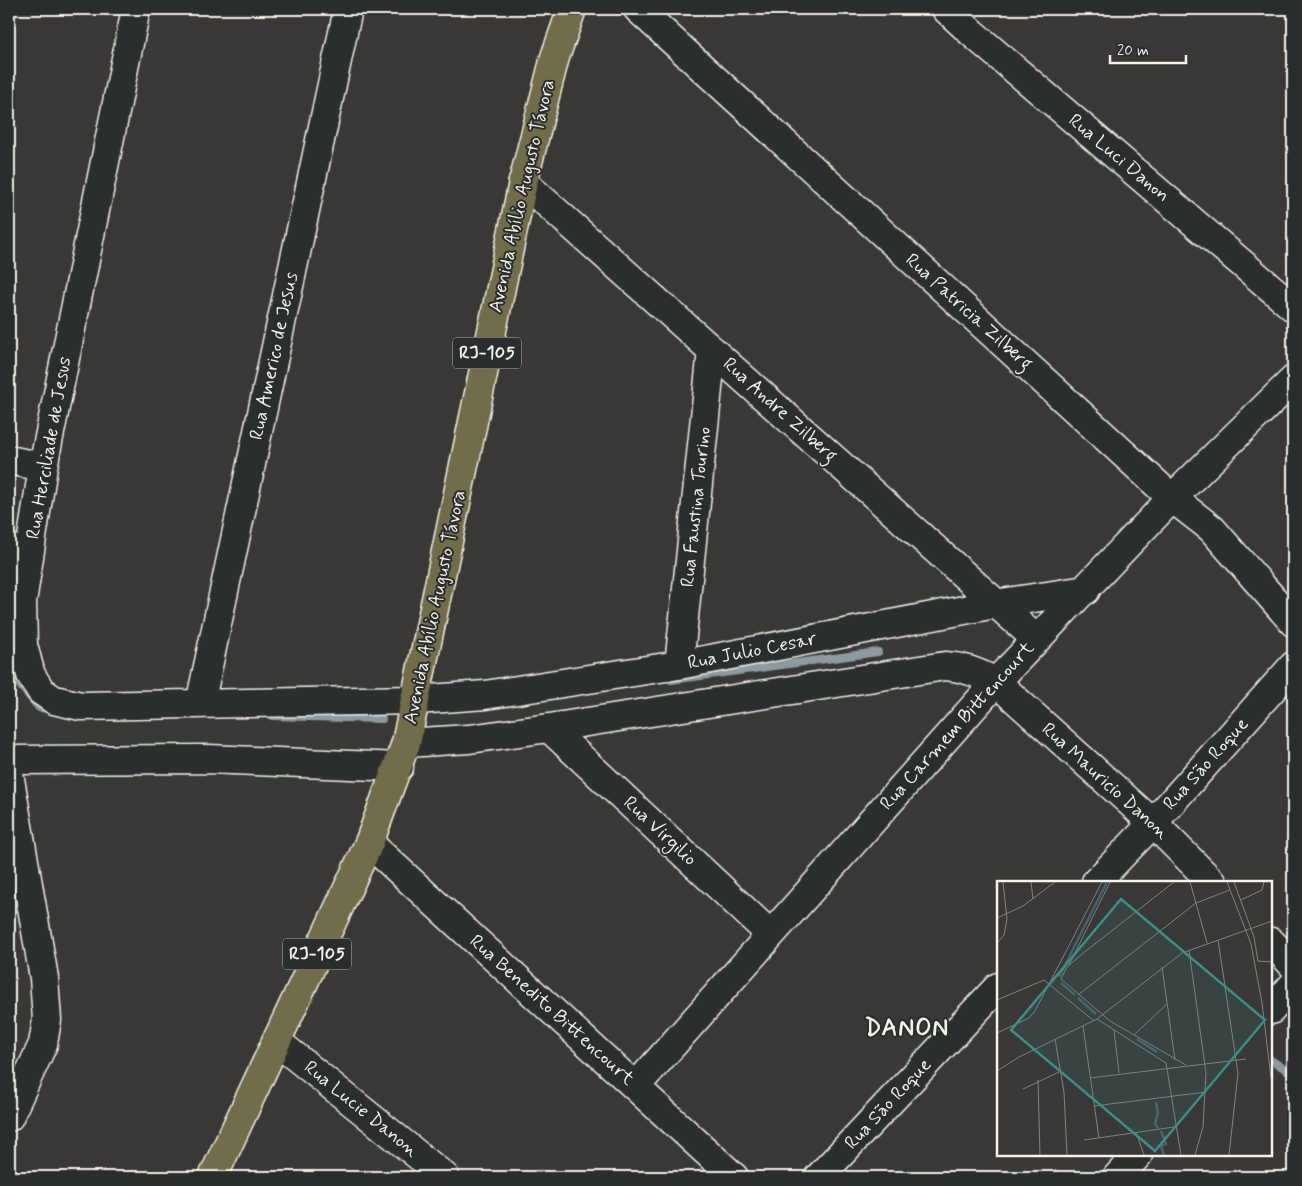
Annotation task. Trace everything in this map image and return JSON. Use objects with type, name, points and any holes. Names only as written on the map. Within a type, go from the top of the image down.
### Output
[{"type":"main road","name":"Avenida Abílio Augusto Távora","points":[[213,1177],[369,843],[409,729],[523,182],[555,57],[572,9]]},
{"type":"street","name":"Rua Herciliade de Jesus","points":[[136,9],[43,467],[22,602],[23,645],[31,674],[41,691],[54,700],[81,706],[200,704],[409,729]]},
{"type":"street","name":"Rua Americo de Jesus","points":[[200,704],[348,9]]},
{"type":"street","name":"Rua Patricia Zilberg","points":[[638,9],[1172,498],[1212,530],[1293,622]]},
{"type":"street","name":"Rua Luci Danon","points":[[946,9],[1293,307]]},
{"type":"street","name":"Rua Andre Zilberg","points":[[523,182],[1036,639]]},
{"type":"street","name":"Rua Faustina Tourino","points":[[679,665],[712,350]]},
{"type":"street","name":"Rua Carmem Bittencourt","points":[[636,1086],[770,934],[1036,639],[1086,590],[1172,498],[1293,380]]},
{"type":"street","points":[[9,460],[43,467]]},
{"type":"street","points":[[9,547],[22,602]]},
{"type":"street","name":"Rua Julio Cesar","points":[[409,729],[485,695],[679,665],[995,604],[1086,590]]},
{"type":"street","points":[[9,760],[208,759],[409,729],[470,739],[945,666],[968,669],[996,682]]},
{"type":"street","name":"Rua São Roque","points":[[1097,881],[1153,823],[1293,666]]},
{"type":"street","name":"Rua Mauricio Danon","points":[[996,682],[1153,823],[1211,881]]},
{"type":"street","name":"Rua Virgilio","points":[[549,728],[770,934]]},
{"type":"street","points":[[9,774],[44,978],[47,1020],[43,1044],[9,1117]]},
{"type":"street","name":"Rua Benedito Bittencourt","points":[[369,843],[734,1177]]},
{"type":"street","points":[[1272,943],[1293,965]]},
{"type":"street","points":[[1272,1009],[1293,985]]},
{"type":"street","name":"Rua São Roque","points":[[819,1177],[997,988]]},
{"type":"street","name":"Rua Lucie Danon","points":[[276,1041],[445,1177]]},
{"type":"waterway","points":[[671,680],[878,652]]},
{"type":"waterway","points":[[9,658],[12,676],[39,708],[50,709]]},
{"type":"waterway","points":[[272,716],[382,719]]},
{"type":"waterway","points":[[1272,1061],[1293,1074]]},
{"type":"district","name":"DANON","points":[[907,1028]]}]
